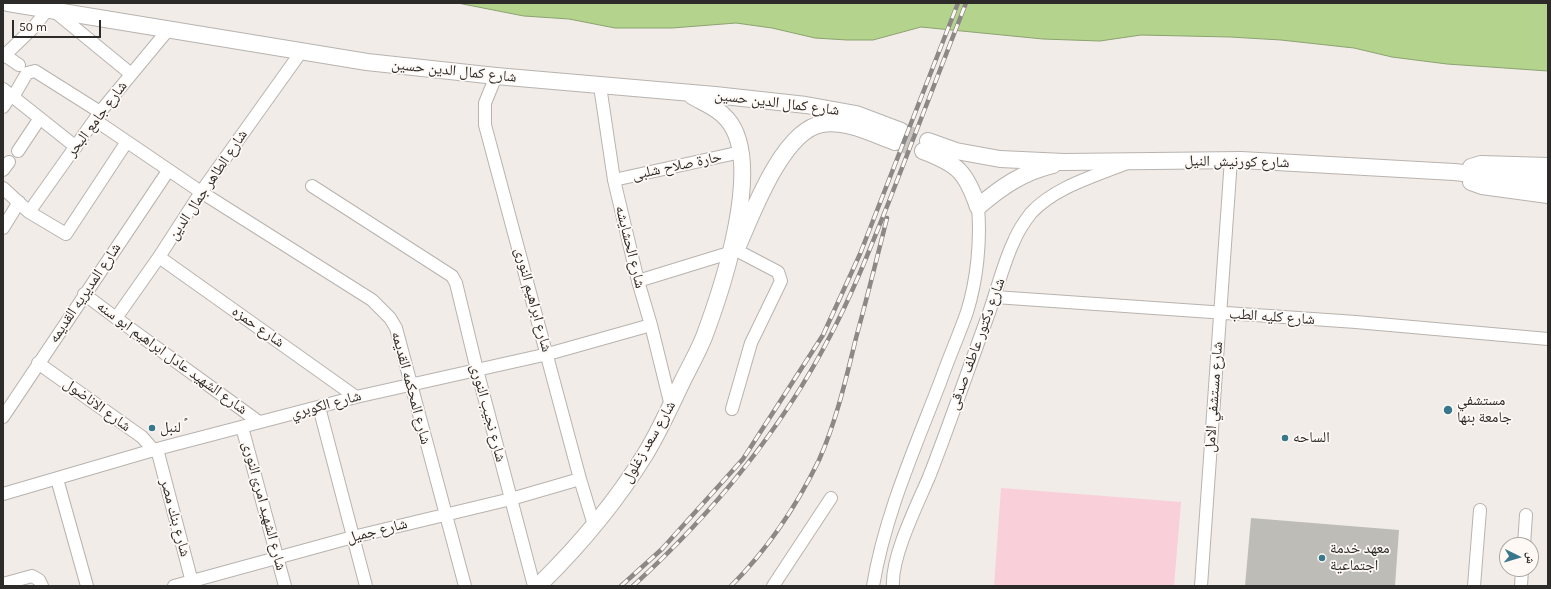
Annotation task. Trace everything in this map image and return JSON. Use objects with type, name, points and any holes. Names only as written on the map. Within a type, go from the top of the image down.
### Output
[{"type":"main road","name":"شارع كمال الدين حسين","points":[[8,3],[367,62],[600,86],[754,99],[833,109],[856,114],[898,136]]},
{"type":"main road","name":"شارع سعد زغلول","points":[[687,93],[716,109],[728,119],[735,132],[741,152],[743,182],[733,252]]},
{"type":"main road","name":"شارع سعد زغلول","points":[[538,586],[569,555],[610,506],[646,452],[671,406],[703,337],[733,252],[757,202],[787,149],[810,128],[821,124],[848,126],[898,136]]},
{"type":"main road","name":"شارع كورنيش النيل","points":[[926,146],[1000,159],[1064,162],[1231,160],[1454,172],[1548,182]]},
{"type":"main road","name":"شارع دكتور عاطف صدقى","points":[[926,146],[962,172],[971,185],[978,207]]},
{"type":"main road","points":[[978,207],[997,191],[1018,178],[1040,168],[1064,162]]},
{"type":"main road","points":[[1454,172],[1481,164],[1548,166]]},
{"type":"main road","points":[[1454,172],[1467,180],[1482,186],[1548,195]]},
{"type":"street","points":[[19,65],[4,55],[33,28],[50,9],[131,74]]},
{"type":"street","name":"شارع جامع البحر","points":[[29,212],[98,116],[168,30]]},
{"type":"street","name":"شارع الطاهر جمال الدين","points":[[116,318],[159,257],[201,192],[301,52]]},
{"type":"street","name":"شارع المحكمه القديمه","points":[[3,107],[9,94],[27,73],[35,71],[98,116],[126,143],[382,308],[396,328],[464,586]]},
{"type":"street","name":"شارع ابراهيم النورى","points":[[496,76],[485,103],[485,125],[548,354],[580,479],[594,525]]},
{"type":"street","name":"شارع الحشايشه","points":[[600,86],[614,180],[638,281],[651,325],[671,406]]},
{"type":"street","points":[[9,94],[76,147]]},
{"type":"street","points":[[18,151],[40,118]]},
{"type":"street","points":[[3,188],[29,212],[64,233],[68,233],[126,143]]},
{"type":"street","name":"حارة صلاح شلبى","points":[[614,180],[741,152]]},
{"type":"street","name":"شارع مستشفي الامل","points":[[1201,586],[1231,160]]},
{"type":"street","name":"شارع دكتور عاطف صدقى","points":[[893,586],[896,564],[906,530],[929,477],[995,297],[1013,243],[1021,227],[1031,213],[1059,192],[1132,161]]},
{"type":"street","name":"شارع المديريه القديمه","points":[[3,417],[7,400],[38,363],[168,171]]},
{"type":"street","name":"شارع نجيب النورى","points":[[312,186],[452,276],[456,283],[477,370],[534,586]]},
{"type":"street","points":[[3,228],[18,202]]},
{"type":"street","name":"شارع دكتور عاطف صدقى","points":[[873,586],[889,514],[967,312],[977,255],[980,221],[978,207]]},
{"type":"street","points":[[638,281],[733,252],[778,272],[781,281],[780,286],[751,343],[732,409]]},
{"type":"street","name":"شارع حمزه","points":[[159,257],[356,397]]},
{"type":"street","name":"شارع الشهيد عادل ابراهيم ابو سنه","points":[[84,294],[260,422]]},
{"type":"street","name":"شارع كليه الطب","points":[[995,297],[1356,322],[1548,339]]},
{"type":"street","name":"شارع الكوبري","points":[[3,494],[154,450],[260,422],[356,397],[548,354],[651,325]]},
{"type":"street","name":"شارع الاناضول","points":[[38,363],[142,437],[154,450]]},
{"type":"street","points":[[319,407],[366,586]]},
{"type":"street","name":"شارع الشهيد امرئ النورى","points":[[242,427],[285,586]]},
{"type":"street","name":"شارع بنك مصر","points":[[154,450],[192,583]]},
{"type":"street","points":[[58,478],[87,586]]},
{"type":"street","name":"شارع جميل","points":[[174,586],[192,583],[353,536],[511,499],[580,479]]},
{"type":"street","points":[[773,586],[831,498]]},
{"type":"street","points":[[1474,586],[1480,510]]},
{"type":"street","points":[[1525,537],[1526,515]]},
{"type":"street","points":[[879,554],[896,564]]},
{"type":"street","points":[[3,584],[32,576],[39,580],[42,586]]},
{"type":"shaded area","points":[[458,3],[1548,3],[1548,71],[1447,64],[1392,57],[1354,48],[1281,40],[1230,37],[1141,35],[1100,41],[1043,39],[921,27],[873,40],[847,40],[815,38],[772,28],[736,23],[672,28],[615,28],[569,19],[524,16]]},
{"type":"shaded area","points":[[1001,488],[1181,502],[1174,586],[994,586]]},
{"type":"building","name":"معهد خدمة اجتماعية","points":[[1251,518],[1399,530],[1395,586],[1245,586]]},
{"type":"tunnel","points":[[901,131],[928,141]]},
{"type":"tunnel","points":[[895,142],[923,151]]},
{"type":"railway","points":[[621,586],[662,549],[743,459],[823,335],[860,254],[958,3]]},
{"type":"railway","points":[[633,586],[690,530],[742,471],[766,440],[788,407],[829,338],[860,272],[888,204],[966,3]]},
{"type":"railway","points":[[731,586],[769,542],[791,510],[801,494],[825,446],[840,400],[887,218]]},
{"type":"place","name":"مستشفي جامعة بنها","points":[[1448,410]]},
{"type":"place","name":"لنبل ً","points":[[152,428]]},
{"type":"place","name":"الساحه","points":[[1285,438]]},
{"type":"place","name":"معهد خدمة اجتماعية","points":[[1322,558]]}]
